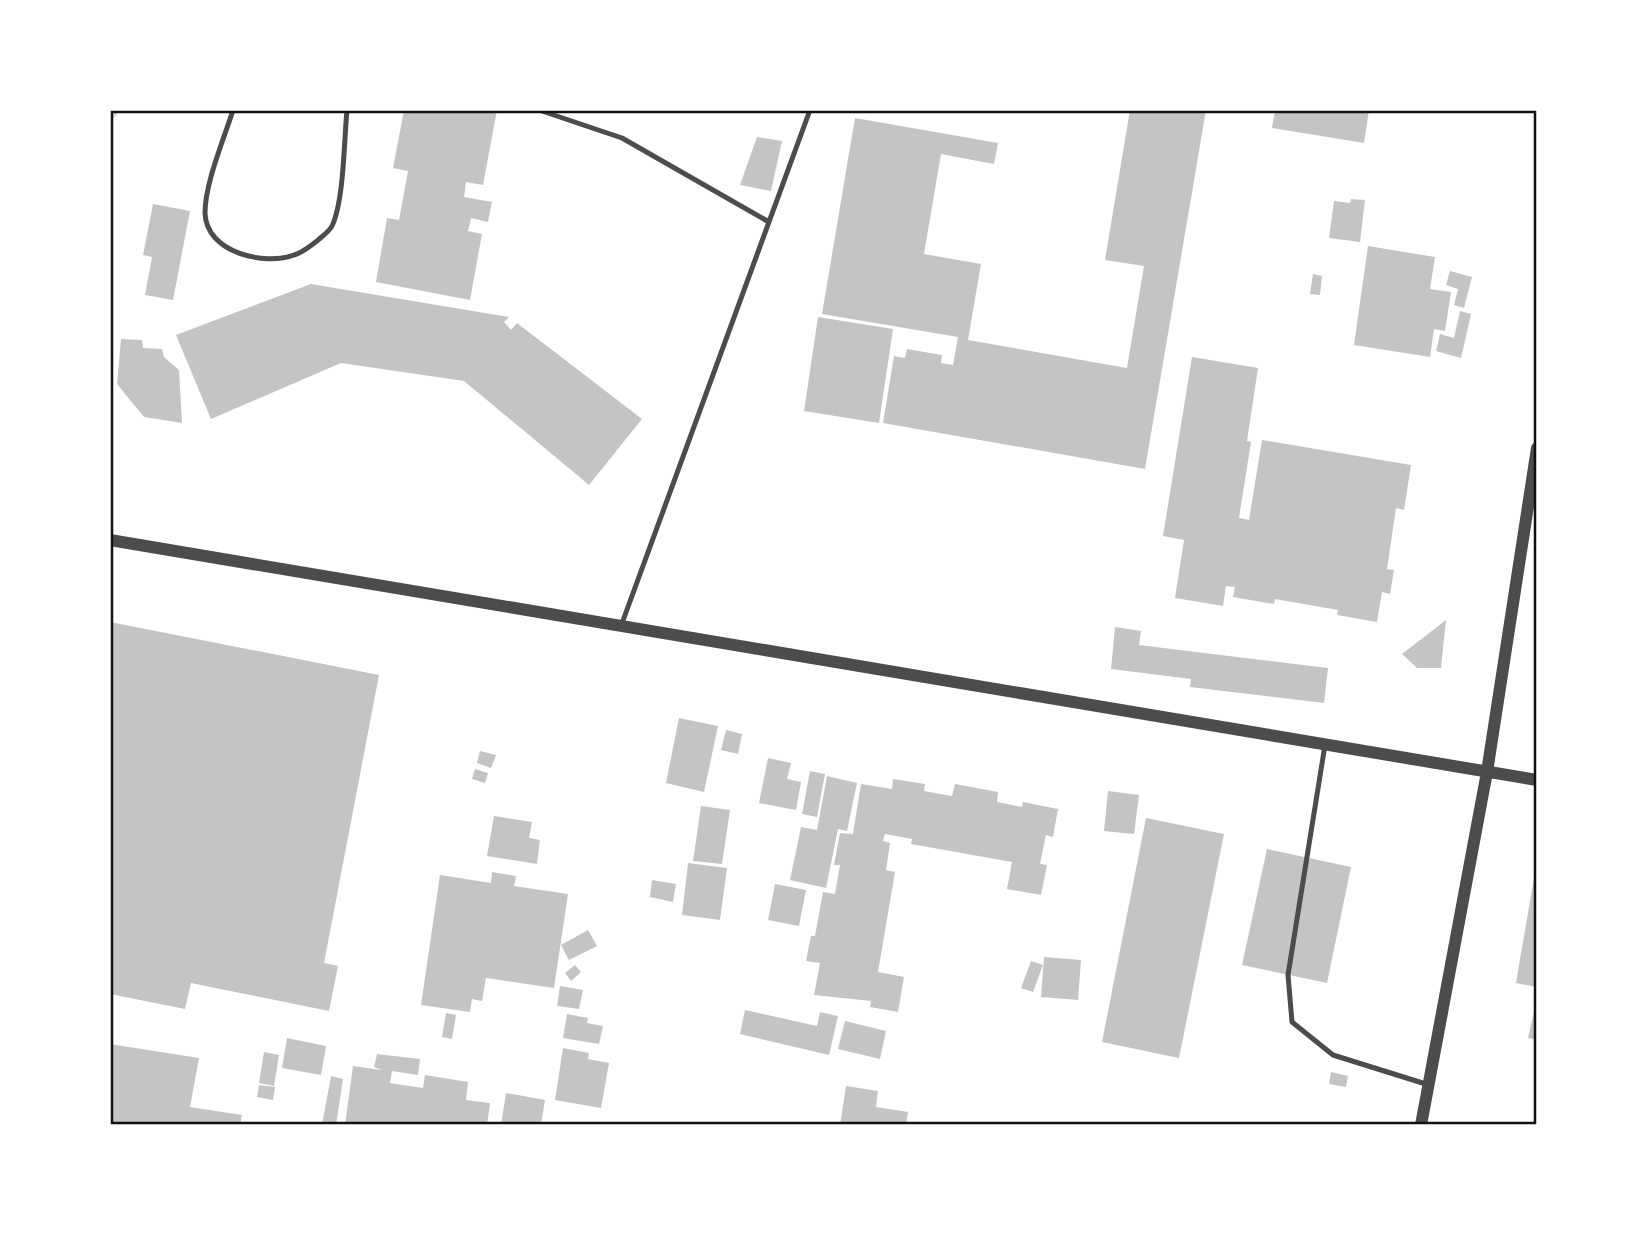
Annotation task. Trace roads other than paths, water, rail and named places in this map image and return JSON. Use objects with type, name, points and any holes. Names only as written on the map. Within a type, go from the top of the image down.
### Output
[{"type":"street","points":[[1421,1125],[1487,772],[1537,448]]},
{"type":"street","points":[[110,540],[1537,780]]},
{"type":"lane","points":[[233,110],[208,197],[205,214],[209,228],[219,242],[233,250],[256,258],[279,259],[296,255],[331,228],[338,202],[347,110]]},
{"type":"lane","points":[[539,110],[622,138],[769,222]]},
{"type":"lane","points":[[621,626],[810,110]]},
{"type":"lane","points":[[1325,745],[1288,975],[1292,1022],[1333,1055],[1429,1085]]}]
